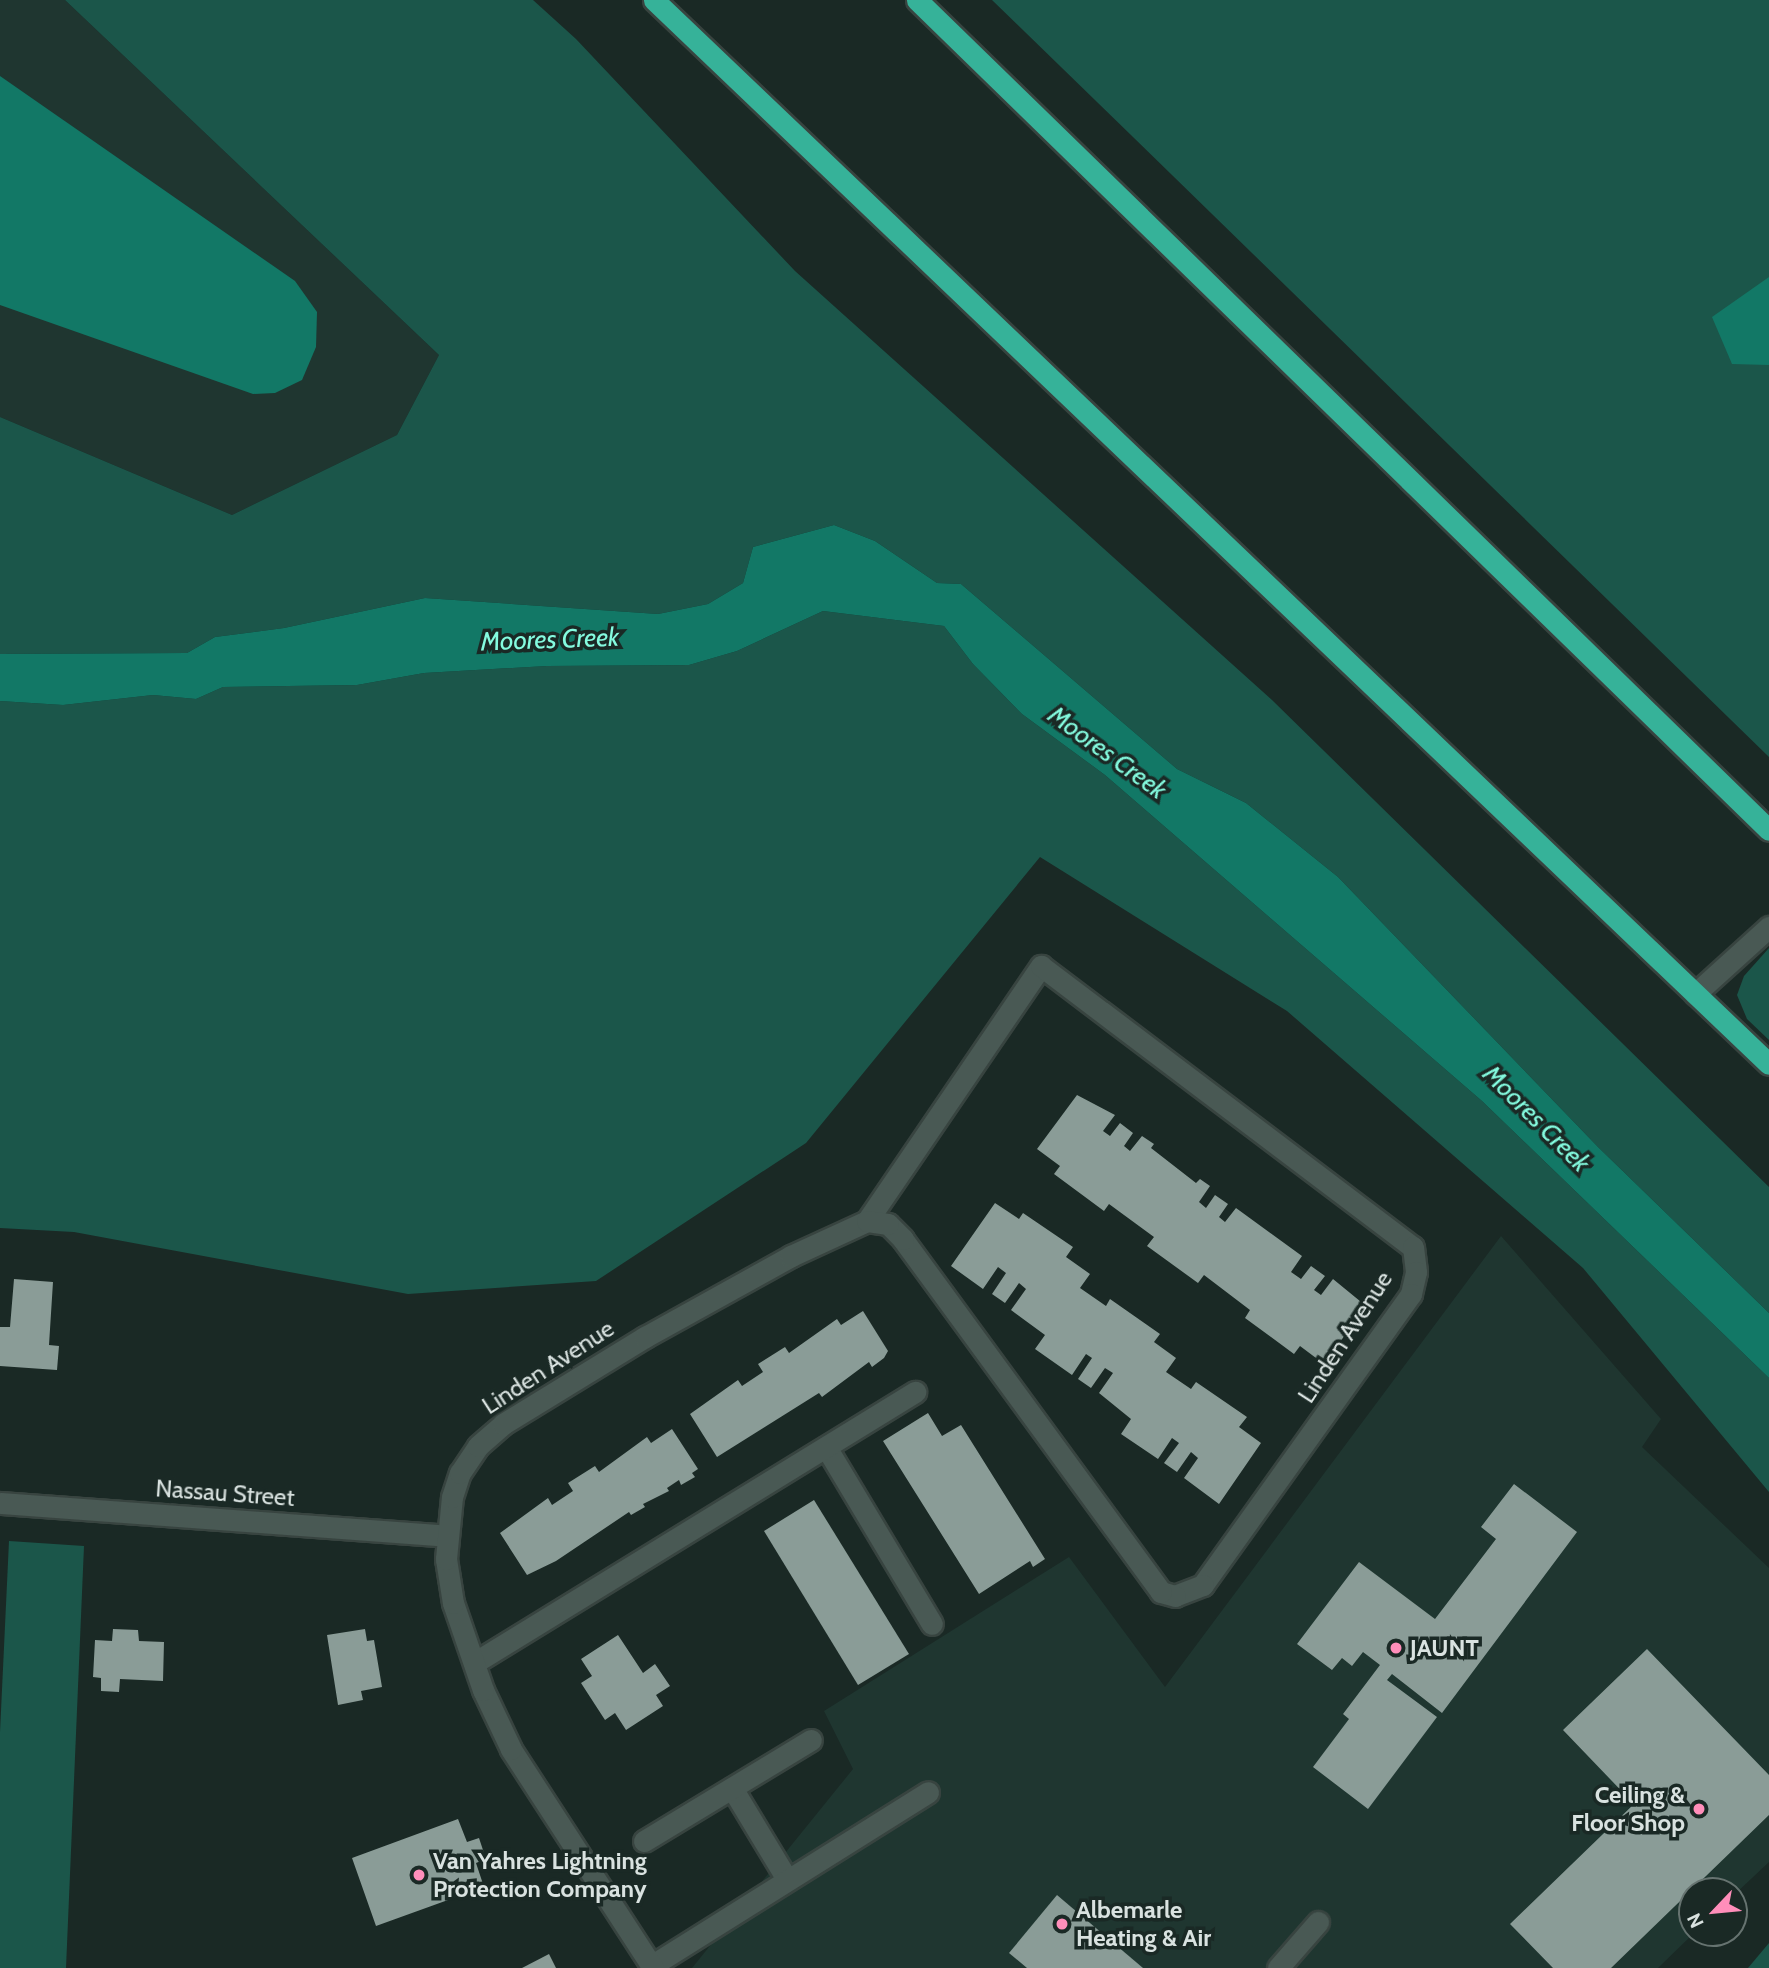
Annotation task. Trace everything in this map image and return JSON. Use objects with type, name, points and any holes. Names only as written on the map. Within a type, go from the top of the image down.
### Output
[{"type":"highway","points":[[654,0],[1769,1064]]},
{"type":"highway","points":[[917,0],[1769,830]]},
{"type":"street","points":[[1695,994],[1769,927]]},
{"type":"street","name":"Linden Avenue","points":[[652,1967],[511,1748],[474,1663],[453,1603],[447,1536],[460,1473],[478,1446],[503,1424],[645,1336],[791,1256],[867,1221],[1041,966],[1413,1247],[1416,1272],[1410,1294],[1203,1585],[1175,1596],[1160,1592],[903,1239],[888,1224],[867,1221]]},
{"type":"street","points":[[474,1663],[915,1392]]},
{"type":"street","points":[[826,1447],[932,1624]]},
{"type":"street","name":"Nassau Street","points":[[0,1503],[447,1536]]},
{"type":"street","points":[[644,1841],[811,1740]]},
{"type":"street","points":[[732,1788],[787,1879]]},
{"type":"street","points":[[652,1967],[787,1879],[928,1793]]},
{"type":"street","points":[[1278,1968],[1318,1922]]},
{"type":"shaded area","points":[[0,0],[65,0],[439,355],[397,435],[232,515],[0,417]]},
{"type":"shaded area","points":[[65,0],[533,0],[576,39],[795,271],[1272,700],[1769,1187],[1769,1313],[1598,1147],[1338,877],[1246,803],[1177,769],[961,584],[937,583],[875,541],[834,525],[753,547],[743,583],[708,604],[658,614],[425,598],[284,628],[215,637],[187,653],[0,654],[0,417],[232,515],[397,435],[439,355]]},
{"type":"shaded area","points":[[992,0],[1769,0],[1769,757],[1133,137]]},
{"type":"shaded area","points":[[823,611],[944,626],[973,664],[1022,714],[1105,775],[1482,1101],[1769,1378],[1769,1492],[1583,1268],[1287,1011],[1040,857],[806,1143],[596,1281],[408,1294],[74,1232],[0,1228],[0,701],[63,705],[153,695],[196,699],[223,687],[357,685],[424,673],[547,666],[689,665],[737,651]]},
{"type":"shaded area","points":[[1769,948],[1769,1040],[1747,1019],[1737,995],[1744,976]]},
{"type":"shaded area","points":[[1501,1236],[1661,1419],[1642,1447],[1769,1568],[1769,1862],[1748,1882],[1748,1877],[1678,1877],[1680,1947],[1658,1968],[692,1968],[853,1769],[824,1711],[1069,1557],[1165,1687]]},
{"type":"shaded area","points":[[9,1541],[84,1546],[66,1968],[0,1968],[0,1732]]},
{"type":"shaded area","points":[[1769,1943],[1769,1968],[1748,1968]]},
{"type":"water","points":[[0,76],[295,281],[317,312],[316,347],[302,380],[275,393],[253,394],[0,305]]},
{"type":"water","points":[[1769,277],[1769,365],[1732,364],[1712,317]]},
{"type":"water","name":"Moores Creek","points":[[834,525],[875,541],[937,583],[961,584],[1177,769],[1246,803],[1338,877],[1598,1147],[1769,1313],[1769,1378],[1482,1101],[1105,775],[1022,714],[973,664],[944,626],[823,611],[737,651],[689,665],[547,666],[424,673],[357,685],[223,687],[196,699],[153,695],[63,705],[0,701],[0,654],[187,653],[215,637],[284,628],[425,598],[658,614],[708,604],[743,583],[753,547]]},
{"type":"building","points":[[1077,1095],[1115,1115],[1103,1131],[1110,1136],[1120,1123],[1133,1133],[1124,1146],[1130,1151],[1142,1136],[1154,1144],[1151,1148],[1196,1183],[1200,1179],[1210,1186],[1199,1202],[1206,1208],[1215,1195],[1228,1204],[1219,1217],[1225,1222],[1236,1208],[1302,1256],[1291,1272],[1301,1279],[1311,1266],[1325,1276],[1314,1290],[1321,1295],[1333,1279],[1366,1306],[1324,1364],[1300,1346],[1294,1354],[1245,1318],[1250,1310],[1204,1275],[1198,1283],[1147,1246],[1154,1237],[1109,1204],[1104,1211],[1054,1174],[1060,1166],[1037,1149]]},
{"type":"building","points":[[995,1203],[1019,1219],[1023,1213],[1073,1247],[1066,1257],[1090,1274],[1080,1288],[1106,1306],[1110,1299],[1160,1334],[1154,1342],[1176,1358],[1166,1372],[1191,1389],[1196,1382],[1247,1417],[1239,1427],[1261,1443],[1219,1504],[1184,1478],[1198,1458],[1191,1452],[1177,1472],[1164,1463],[1179,1443],[1172,1438],[1158,1459],[1121,1434],[1131,1419],[1099,1393],[1113,1373],[1105,1368],[1091,1388],[1078,1379],[1092,1358],[1086,1354],[1072,1375],[1035,1349],[1045,1335],[1011,1310],[1026,1289],[1019,1283],[1005,1303],[992,1294],[1006,1273],[998,1267],[983,1289],[951,1266]]},
{"type":"building","points":[[14,1279],[53,1282],[49,1345],[59,1346],[57,1370],[0,1366],[0,1327],[10,1327]]},
{"type":"building","points":[[863,1311],[888,1351],[884,1358],[872,1367],[869,1362],[822,1397],[819,1393],[717,1457],[690,1414],[738,1380],[742,1386],[763,1372],[758,1364],[785,1347],[789,1353],[837,1319],[841,1325]]},
{"type":"building","points":[[928,1413],[942,1436],[961,1425],[1045,1559],[1033,1567],[1030,1561],[979,1594],[883,1441]]},
{"type":"building","points":[[672,1429],[698,1469],[692,1473],[695,1477],[681,1485],[679,1480],[667,1488],[669,1491],[643,1504],[645,1507],[631,1515],[629,1512],[556,1561],[527,1575],[500,1533],[548,1498],[552,1505],[573,1491],[568,1483],[595,1466],[599,1472],[647,1437],[651,1443]]},
{"type":"building","name":"JAUNT","points":[[1514,1484],[1577,1532],[1442,1713],[1392,1674],[1387,1680],[1437,1717],[1368,1809],[1313,1767],[1349,1719],[1343,1714],[1380,1665],[1363,1652],[1352,1666],[1342,1658],[1332,1670],[1297,1644],[1359,1562],[1435,1619],[1496,1539],[1481,1527]]},
{"type":"building","points":[[814,1500],[909,1654],[858,1685],[764,1531]]},
{"type":"building","points":[[113,1629],[138,1630],[139,1641],[164,1642],[163,1681],[120,1679],[119,1692],[101,1691],[101,1678],[93,1677],[95,1640],[112,1641]]},
{"type":"building","points":[[365,1629],[367,1641],[374,1640],[382,1687],[361,1691],[363,1700],[338,1705],[327,1635]]},
{"type":"building","points":[[618,1635],[643,1673],[655,1664],[670,1686],[656,1695],[663,1706],[626,1730],[615,1713],[605,1720],[581,1683],[592,1676],[581,1659]]},
{"type":"building","name":"Ceiling & Floor Shop","points":[[1647,1649],[1769,1775],[1769,1815],[1705,1877],[1678,1877],[1678,1903],[1611,1968],[1553,1968],[1510,1924],[1634,1804],[1563,1730]]},
{"type":"building","name":"Van Yahres Lightning Protection Company","points":[[458,1819],[467,1842],[479,1838],[486,1859],[476,1863],[484,1887],[376,1926],[352,1858]]},
{"type":"building","name":"Albemarle Heating & Air","points":[[1057,1895],[1143,1968],[1027,1968],[1009,1953]]},
{"type":"building","points":[[549,1954],[556,1968],[522,1968]]},
{"type":"place","name":"JAUNT","points":[[1396,1648]]},
{"type":"place","name":"Ceiling & Floor Shop","points":[[1699,1809]]},
{"type":"place","name":"Van Yahres Lightning Protection Company","points":[[419,1875]]},
{"type":"place","name":"Albemarle Heating & Air","points":[[1062,1924]]}]
